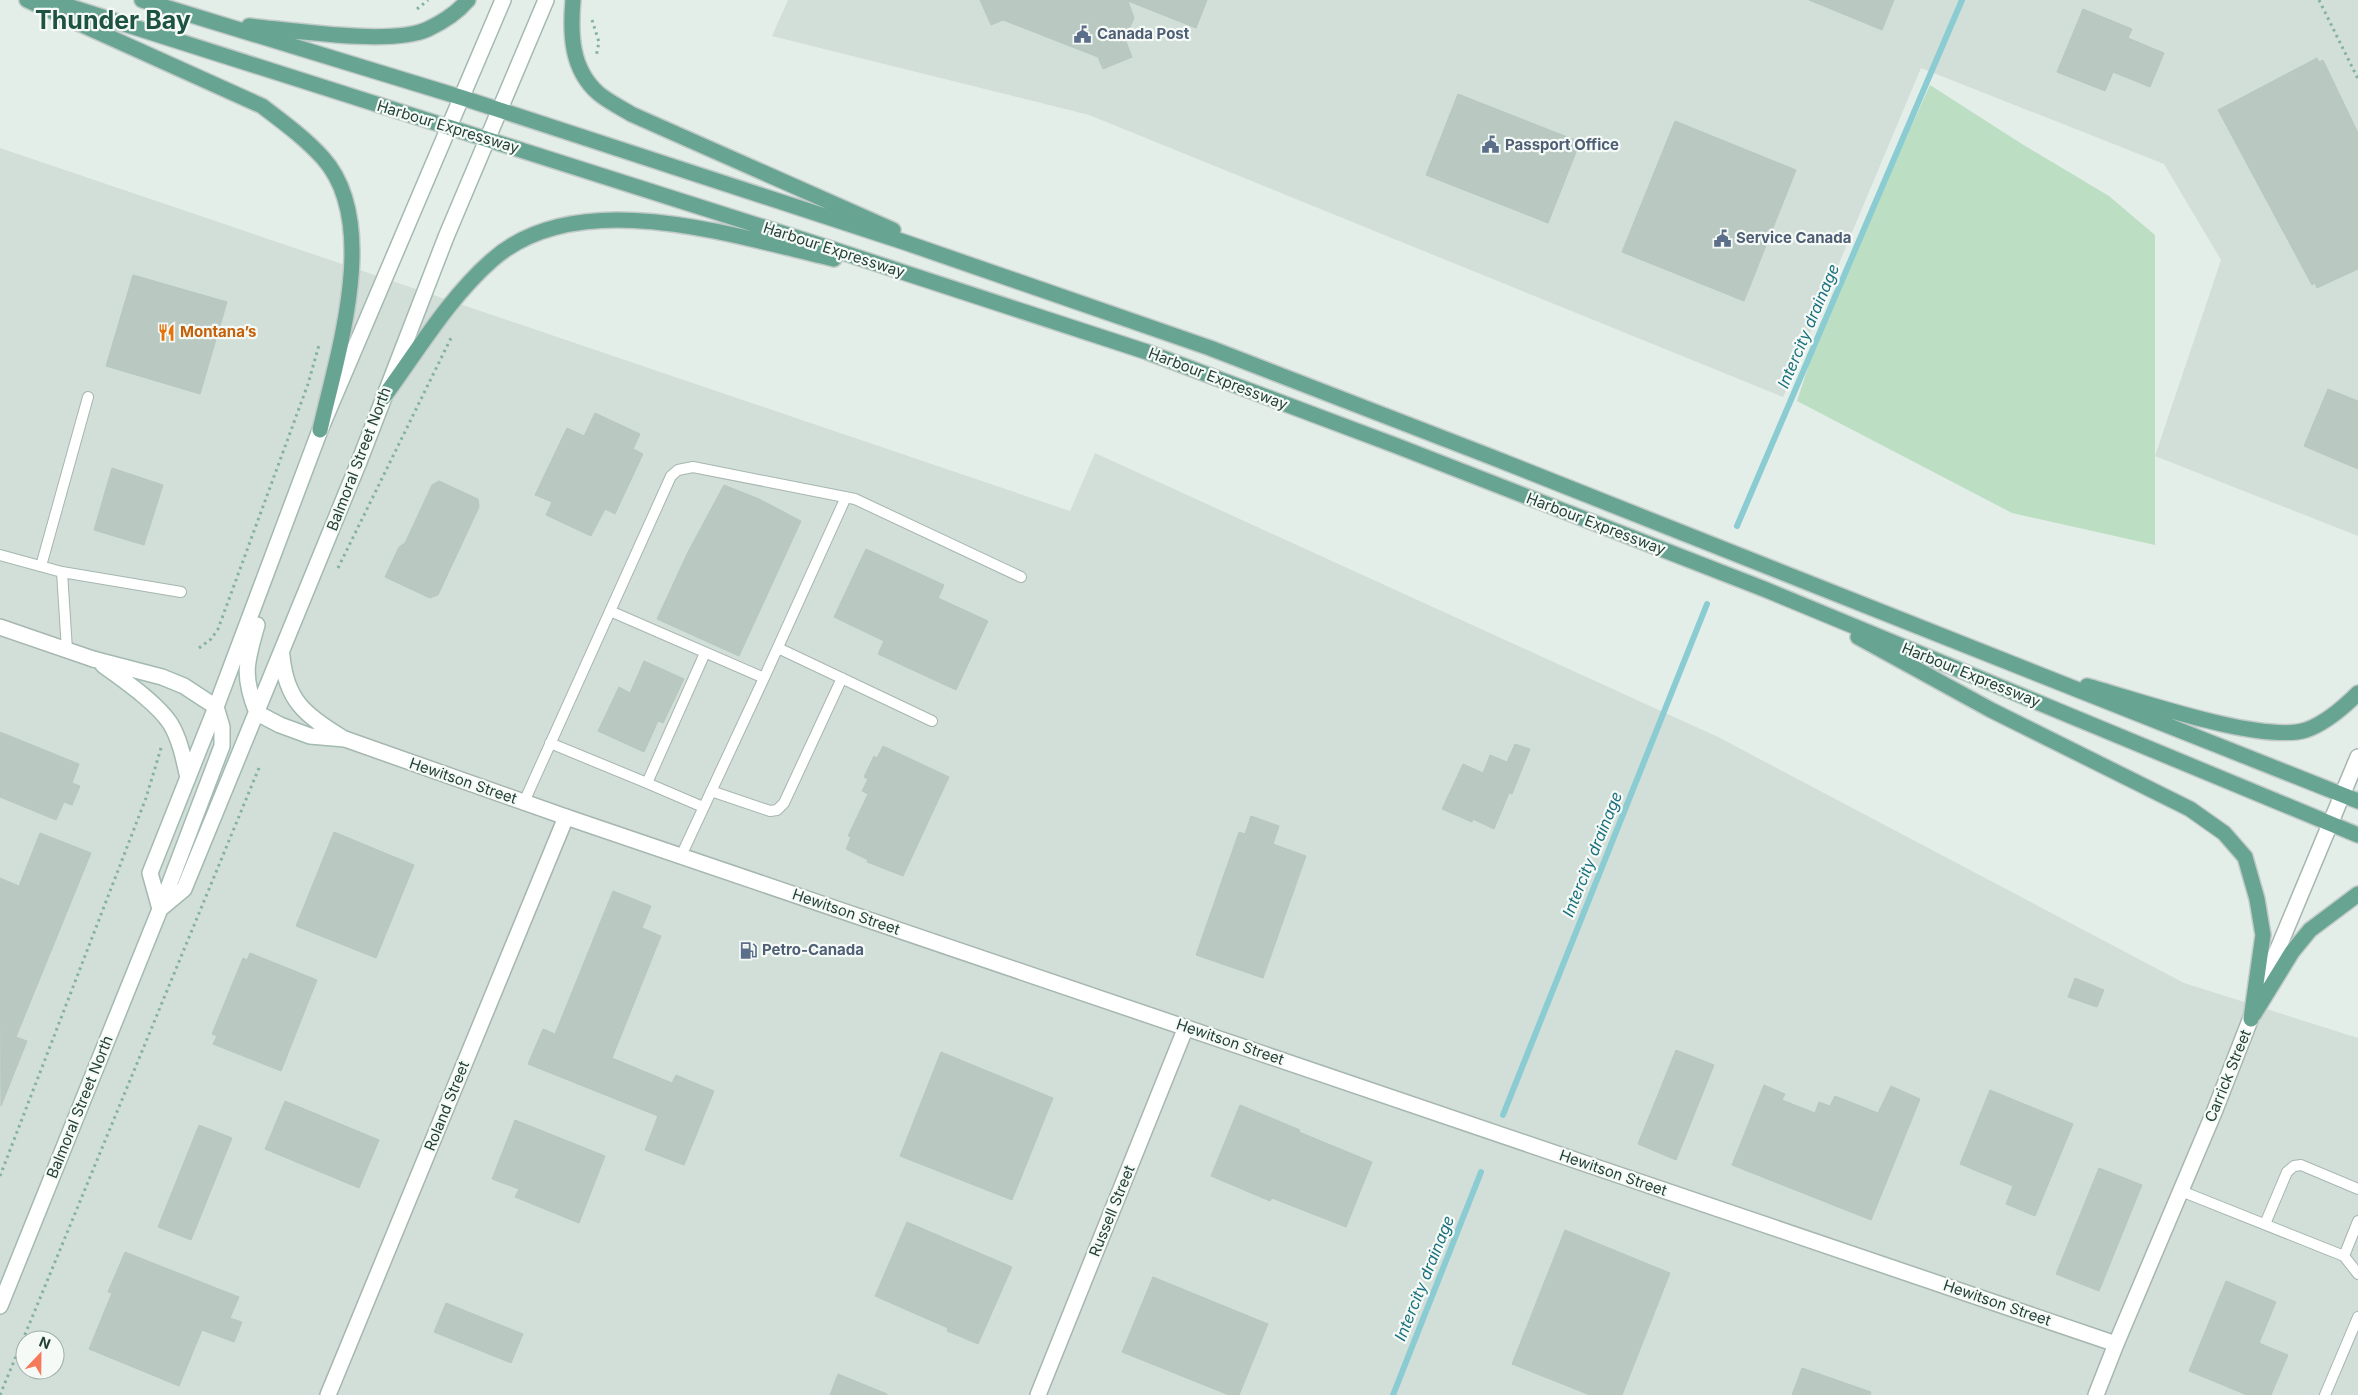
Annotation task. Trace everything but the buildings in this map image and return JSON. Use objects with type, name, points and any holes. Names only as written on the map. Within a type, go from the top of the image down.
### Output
[{"type":"main road","points":[[28,0],[262,106],[295,132],[324,159],[338,181],[345,204],[354,249],[352,282],[320,430]]},
{"type":"main road","name":"Harbour Expressway","points":[[49,0],[1147,352],[1397,446],[1793,602],[2358,835]]},
{"type":"main road","name":"Harbour Expressway","points":[[142,0],[463,98],[904,242],[1220,352],[1489,456],[2358,801]]},
{"type":"main road","points":[[218,23],[392,38],[427,30],[457,13],[468,0]]},
{"type":"main road","points":[[573,0],[570,25],[575,59],[587,80],[598,93],[631,114],[687,140],[993,273]]},
{"type":"main road","points":[[384,398],[471,280],[514,243],[545,229],[573,223],[629,220],[689,226],[924,279]]},
{"type":"main road","points":[[1793,602],[1991,710],[2190,809],[2224,833],[2245,857],[2257,899],[2263,934],[2251,1019]]},
{"type":"main road","points":[[2009,664],[2220,724],[2276,734],[2305,730],[2336,714],[2358,693]]},
{"type":"main road","points":[[2251,1019],[2292,952],[2310,930],[2358,894]]},
{"type":"street","points":[[160,909],[150,873],[216,707],[320,430],[463,98],[503,0]]},
{"type":"street","name":"Balmoral Street North","points":[[0,1306],[160,909],[184,889],[282,652],[384,398],[446,237],[546,0]]},
{"type":"street","points":[[294,499],[247,657],[246,678],[257,713],[310,736],[345,739]]},
{"type":"street","points":[[0,628],[93,658],[162,677],[184,686],[216,707],[222,727],[222,746],[160,909]]},
{"type":"street","points":[[282,652],[284,677],[293,697],[314,721],[345,739]]},
{"type":"street","points":[[93,658],[134,688],[170,722],[180,747],[188,778]]},
{"type":"street","name":"Hewitson Street","points":[[345,739],[566,817],[2116,1344]]},
{"type":"street","name":"Carrick Street","points":[[2096,1395],[2358,757]]},
{"type":"street","name":"Roland Street","points":[[328,1395],[566,817]]},
{"type":"street","name":"Russell Street","points":[[1038,1395],[1186,1027]]},
{"type":"lane","points":[[41,566],[88,397]]},
{"type":"lane","points":[[524,802],[671,476],[678,470],[692,467],[855,498],[1021,577]]},
{"type":"lane","points":[[681,856],[846,497]]},
{"type":"lane","points":[[0,555],[62,572],[181,592]]},
{"type":"lane","points":[[62,572],[67,650]]},
{"type":"lane","points":[[610,611],[764,678]]},
{"type":"lane","points":[[778,648],[932,721]]},
{"type":"lane","points":[[647,783],[705,653]]},
{"type":"lane","points":[[711,791],[770,811],[777,810],[784,803],[842,678]]},
{"type":"lane","points":[[550,743],[703,807]]},
{"type":"lane","points":[[2265,1224],[2287,1172],[2294,1166],[2301,1165],[2358,1189]]},
{"type":"lane","points":[[2181,1191],[2344,1256],[2358,1274]]},
{"type":"lane","points":[[2344,1256],[2358,1221]]},
{"type":"lane","points":[[2325,1395],[2358,1317]]},
{"type":"path","points":[[417,9],[428,0]]},
{"type":"path","points":[[2319,0],[2358,79]]},
{"type":"path","points":[[591,16],[599,42],[596,57],[591,60]]},
{"type":"path","points":[[336,570],[453,333]]},
{"type":"path","points":[[199,648],[211,639],[218,629],[308,384],[321,340]]},
{"type":"path","points":[[0,1176],[146,798],[161,746]]},
{"type":"path","points":[[0,1395],[259,768]]},
{"type":"shaded area","points":[[788,0],[2358,0],[2358,536],[2155,456],[2221,260],[2164,164],[1921,68],[1783,397],[1089,115],[772,36]]},
{"type":"shaded area","points":[[0,148],[1070,511],[1095,453],[1718,737],[2184,983],[2358,1038],[2358,1395],[0,1395]]},
{"type":"green space","points":[[1930,85],[2022,144],[2109,196],[2155,235],[2155,545],[2012,513],[1797,401],[1832,295],[1848,266]]},
{"type":"waterway","name":"Intercity drainage","points":[[1737,526],[1962,0]]},
{"type":"waterway","name":"Intercity drainage","points":[[1503,1115],[1707,604]]},
{"type":"waterway","name":"Intercity drainage","points":[[1393,1395],[1481,1172]]},
{"type":"place","name":"Canada Post","points":[[1083,34]]},
{"type":"place","name":"Passport Office","points":[[1491,145]]},
{"type":"place","name":"Service Canada","points":[[1722,238]]},
{"type":"place","name":"Montana’s","points":[[166,332]]},
{"type":"place","name":"Petro-Canada","points":[[748,950]]},
{"type":"district","name":"Thunder Bay","points":[[113,20]]}]
